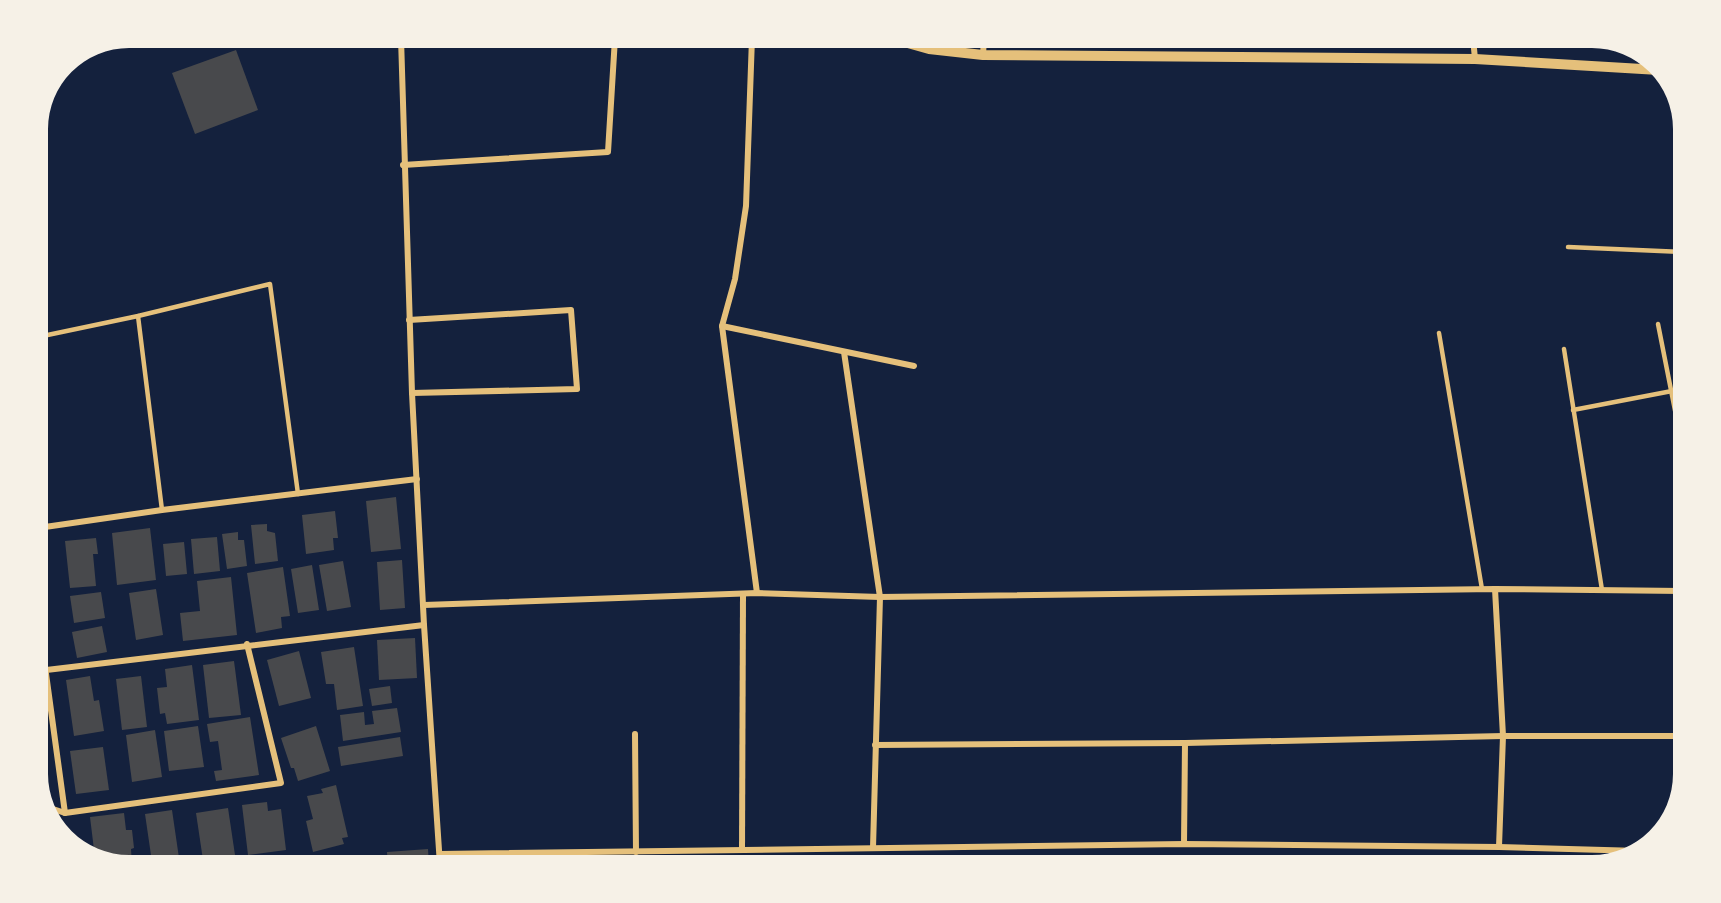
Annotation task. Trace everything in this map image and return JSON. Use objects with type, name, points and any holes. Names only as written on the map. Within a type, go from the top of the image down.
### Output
[{"type":"street","points":[[400,48],[412,393],[424,625],[440,854],[1184,844],[1618,850]]},
{"type":"street","points":[[403,165],[608,152],[614,48]]},
{"type":"street","points":[[752,48],[746,206],[735,279],[722,326],[757,593]]},
{"type":"street","points":[[925,48],[983,55],[1475,59],[1647,69]]},
{"type":"street","points":[[983,48],[983,55]]},
{"type":"street","points":[[1474,48],[1475,59]]},
{"type":"street","points":[[409,320],[571,310],[577,389],[412,393]]},
{"type":"street","points":[[722,326],[914,366]]},
{"type":"street","points":[[844,352],[880,597],[873,848]]},
{"type":"street","points":[[48,527],[162,510],[417,479]]},
{"type":"street","points":[[424,605],[757,593],[880,597],[1482,589],[1673,591]]},
{"type":"street","points":[[1495,589],[1503,736],[1499,847]]},
{"type":"street","points":[[742,850],[743,594]]},
{"type":"street","points":[[48,669],[424,625]]},
{"type":"street","points":[[56,810],[65,813],[281,783],[247,645]]},
{"type":"street","points":[[48,712],[65,813]]},
{"type":"street","points":[[635,734],[636,852]]},
{"type":"street","points":[[875,745],[1185,743],[1503,736],[1673,736]]},
{"type":"street","points":[[1184,844],[1185,743]]},
{"type":"lane","points":[[1568,247],[1673,252]]},
{"type":"lane","points":[[48,335],[270,284],[298,494]]},
{"type":"lane","points":[[138,316],[162,510]]},
{"type":"lane","points":[[1658,324],[1673,396]]},
{"type":"lane","points":[[1439,333],[1482,589]]},
{"type":"lane","points":[[1564,349],[1602,590]]},
{"type":"lane","points":[[1573,410],[1672,391]]},
{"type":"building","points":[[236,50],[258,110],[195,134],[172,73]]},
{"type":"building","points":[[396,497],[401,549],[371,552],[366,501]]},
{"type":"building","points":[[335,511],[338,538],[333,538],[334,550],[306,554],[302,515]]},
{"type":"building","points":[[267,524],[267,531],[275,533],[278,561],[255,564],[251,525]]},
{"type":"building","points":[[150,528],[156,580],[117,585],[112,533]]},
{"type":"building","points":[[238,532],[238,540],[244,540],[247,566],[227,569],[222,534]]},
{"type":"building","points":[[217,537],[220,571],[194,574],[191,539]]},
{"type":"building","points":[[96,538],[98,554],[93,554],[96,586],[70,588],[65,541]]},
{"type":"building","points":[[184,542],[187,574],[166,576],[163,544]]},
{"type":"building","points":[[402,560],[405,608],[380,610],[377,562]]},
{"type":"building","points":[[343,561],[351,607],[327,611],[319,565]]},
{"type":"building","points":[[312,565],[319,610],[298,613],[291,569]]},
{"type":"building","points":[[283,567],[290,616],[281,617],[282,628],[256,633],[247,573]]},
{"type":"building","points":[[231,577],[237,635],[183,641],[180,613],[200,611],[197,581]]},
{"type":"building","points":[[156,589],[163,635],[136,640],[129,593]]},
{"type":"building","points":[[101,592],[105,618],[74,623],[70,596]]},
{"type":"building","points":[[102,626],[107,652],[77,658],[72,632]]},
{"type":"building","points":[[415,638],[417,678],[379,680],[377,640]]},
{"type":"building","points":[[354,647],[363,706],[337,710],[334,684],[326,684],[321,652]]},
{"type":"building","points":[[299,651],[311,698],[279,706],[267,660]]},
{"type":"building","points":[[234,661],[241,715],[209,718],[203,665]]},
{"type":"building","points":[[192,665],[199,720],[167,724],[165,713],[160,714],[157,688],[167,687],[165,669]]},
{"type":"building","points":[[90,676],[94,701],[99,700],[104,731],[74,736],[66,680]]},
{"type":"building","points":[[141,676],[147,727],[122,730],[116,679]]},
{"type":"building","points":[[390,686],[392,703],[372,706],[369,689]]},
{"type":"building","points":[[397,708],[401,732],[343,741],[340,715],[364,712],[365,725],[374,724],[372,711]]},
{"type":"building","points":[[250,717],[259,775],[216,781],[214,771],[222,770],[218,741],[210,742],[207,724]]},
{"type":"building","points":[[198,726],[204,767],[169,771],[164,731]]},
{"type":"building","points":[[316,726],[330,771],[298,781],[281,738]]},
{"type":"building","points":[[155,730],[162,777],[132,782],[126,735]]},
{"type":"building","points":[[400,737],[403,756],[341,766],[338,747]]},
{"type":"building","points":[[103,747],[109,790],[76,794],[70,751]]},
{"type":"building","points":[[336,785],[348,837],[342,838],[344,844],[313,852],[306,821],[313,819],[307,796],[323,793],[321,789]]},
{"type":"building","points":[[267,802],[268,811],[281,809],[286,850],[248,855],[242,805]]},
{"type":"building","points":[[228,808],[235,855],[202,855],[196,813]]},
{"type":"building","points":[[172,810],[179,855],[151,855],[145,814]]},
{"type":"building","points":[[124,813],[126,830],[132,830],[134,848],[131,849],[131,855],[94,847],[90,817]]},
{"type":"building","points":[[428,849],[428,855],[387,855],[387,852]]}]
